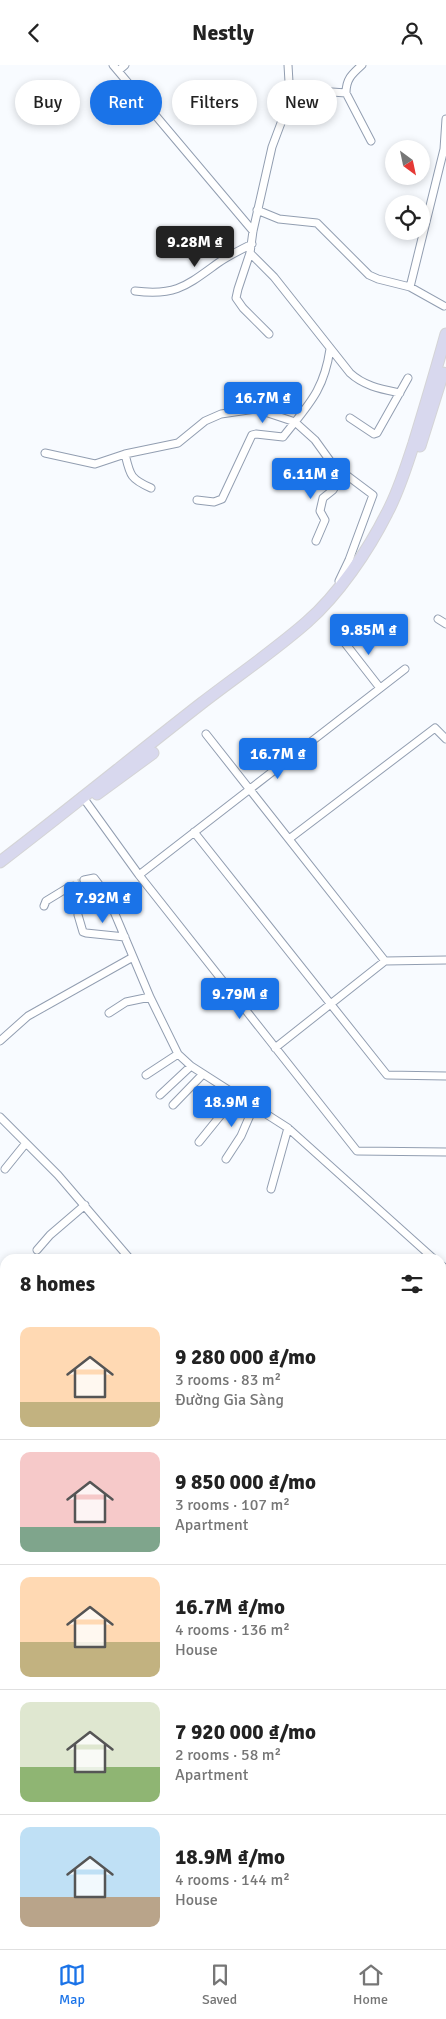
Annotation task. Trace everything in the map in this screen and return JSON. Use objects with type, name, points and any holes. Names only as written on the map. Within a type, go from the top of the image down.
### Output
[{"type":"highway","points":[[0,862],[84,799],[282,643],[308,621],[336,591],[351,572],[387,514],[399,487],[446,334]]},
{"type":"highway","points":[[0,871],[84,799],[148,757],[206,709],[292,643],[328,610],[377,545],[398,507],[432,411],[446,362]]},
{"type":"street","points":[[125,65],[115,68],[253,231]]},
{"type":"street","points":[[288,65],[289,80]]},
{"type":"street","points":[[362,65],[350,76],[346,84],[346,93],[371,141]]},
{"type":"street","points":[[337,92],[346,93]]},
{"type":"street","points":[[410,287],[444,149],[446,119]]},
{"type":"street","points":[[269,334],[236,299],[250,253],[257,210],[272,147],[280,125]]},
{"type":"street","points":[[257,210],[279,219],[317,223],[369,275],[410,287],[444,306]]},
{"type":"street","points":[[135,291],[152,293],[170,291],[188,285],[252,243]]},
{"type":"street","points":[[250,253],[280,285],[339,362],[359,381],[400,393]]},
{"type":"street","points":[[197,500],[219,502],[222,499],[252,435],[283,437],[322,384],[327,369],[330,349]]},
{"type":"street","points":[[350,418],[374,434],[377,433],[408,378]]},
{"type":"street","points":[[45,453],[95,464],[125,454],[178,443],[187,438],[205,421],[221,414],[238,410],[256,409],[295,422],[315,440],[333,465],[373,495],[349,560],[339,581]]},
{"type":"street","points":[[125,454],[132,477],[151,488]]},
{"type":"street","points":[[316,541],[325,520],[320,511],[323,499],[334,490],[342,473]]},
{"type":"street","points":[[438,619],[446,623]]},
{"type":"street","points":[[340,638],[380,688]]},
{"type":"street","points":[[139,875],[405,669]]},
{"type":"street","points":[[289,839],[435,728],[446,739]]},
{"type":"street","points":[[206,734],[384,961]]},
{"type":"street","points":[[84,799],[139,875],[357,1151],[446,1152]]},
{"type":"street","points":[[194,832],[387,1075],[446,1076]]},
{"type":"street","points":[[84,880],[94,878],[105,892],[150,997],[178,1054],[191,1066],[288,1128],[428,1254]]},
{"type":"street","points":[[44,907],[46,901],[69,887]]},
{"type":"street","points":[[78,915],[83,932],[125,937]]},
{"type":"street","points":[[0,1041],[28,1017],[133,957]]},
{"type":"street","points":[[275,1048],[384,961],[446,960]]},
{"type":"street","points":[[109,1013],[126,1002],[150,997]]},
{"type":"street","points":[[146,1075],[178,1054]]},
{"type":"street","points":[[160,1095],[191,1066]]},
{"type":"street","points":[[173,1105],[203,1074]]},
{"type":"street","points":[[199,1142],[237,1095]]},
{"type":"street","points":[[226,1159],[241,1136],[254,1106]]},
{"type":"street","points":[[0,1117],[85,1205],[126,1254]]},
{"type":"street","points":[[271,1189],[288,1128]]},
{"type":"street","points":[[4,1169],[26,1143]]},
{"type":"street","points":[[37,1250],[50,1235],[85,1205]]},
{"type":"tunnel","points":[[69,887],[84,880]]}]
